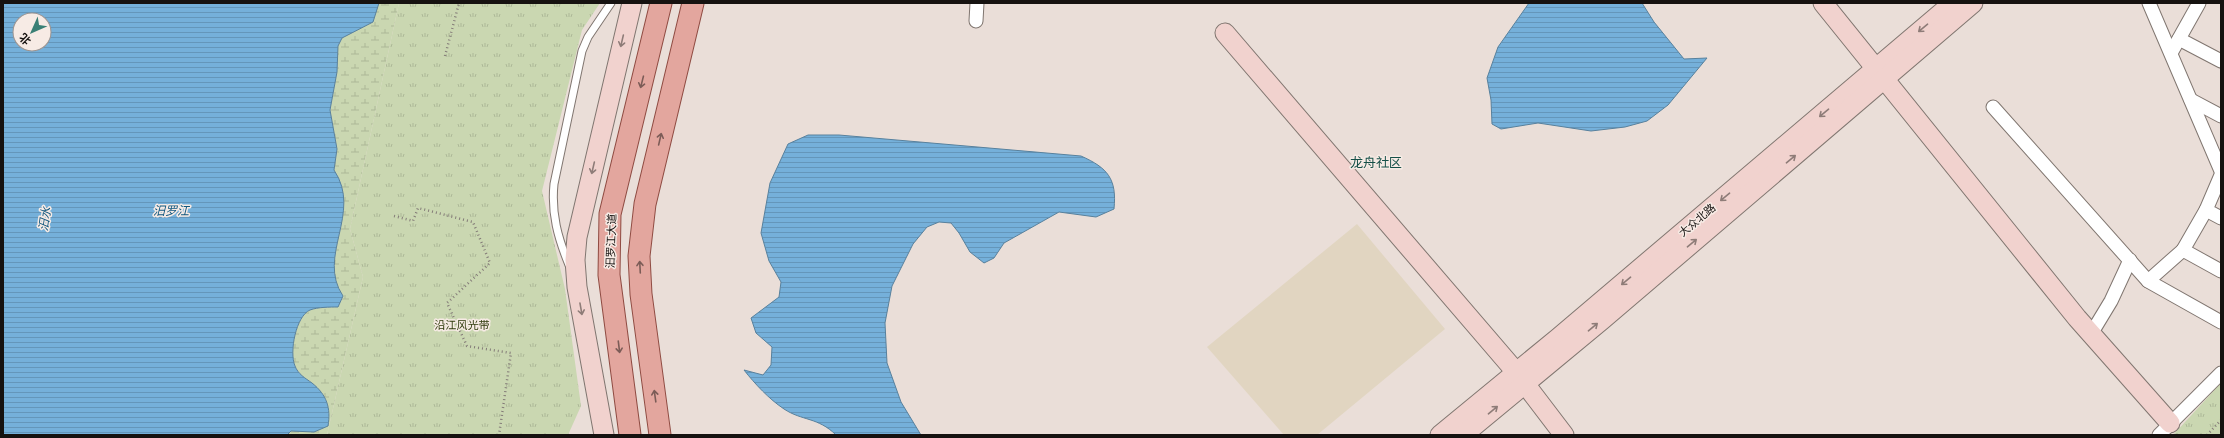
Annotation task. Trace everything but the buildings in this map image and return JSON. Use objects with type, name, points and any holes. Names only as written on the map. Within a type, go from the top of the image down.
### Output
[{"type":"main road","points":[[604,435],[577,287],[575,260],[577,237],[632,3]]},
{"type":"main road","name":"汨罗江大道","points":[[630,435],[609,275],[610,214],[662,3]]},
{"type":"main road","points":[[660,435],[641,294],[639,256],[645,204],[693,3]]},
{"type":"main road","points":[[1823,3],[2091,334],[2165,429]]},
{"type":"main road","name":"大众北路","points":[[1881,74],[1953,3]]},
{"type":"main road","name":"大众北路","points":[[1463,435],[1521,378],[1881,74],[1973,3]]},
{"type":"main road","points":[[1225,33],[1521,378],[1564,435]]},
{"type":"main road","name":"大众北路","points":[[1440,435],[1521,378]]},
{"type":"street","points":[[976,21],[977,3]]},
{"type":"street","points":[[2149,3],[2172,53],[2221,171]]},
{"type":"street","points":[[2172,53],[2199,3]]},
{"type":"street","points":[[2179,39],[2221,61]]},
{"type":"street","points":[[2191,100],[2221,116]]},
{"type":"street","points":[[1993,107],[2148,281],[2221,322]]},
{"type":"street","points":[[2148,281],[2183,250],[2206,210],[2221,175]]},
{"type":"street","points":[[2206,210],[2221,218]]},
{"type":"street","points":[[2183,250],[2221,271]]},
{"type":"street","points":[[2091,334],[2111,301],[2130,260]]},
{"type":"street","points":[[2165,429],[2221,373]]},
{"type":"lane","points":[[577,287],[554,220],[552,199],[582,51],[588,37],[611,3]]},
{"type":"path","points":[[444,56],[460,3]]},
{"type":"path","points":[[394,216],[413,221],[418,208],[472,222],[490,263],[447,303],[467,346],[511,353],[499,435]]},
{"type":"path","points":[[2207,435],[2221,420]]},
{"type":"shaded area","points":[[1357,224],[1445,329],[1317,435],[1284,435],[1207,347]]},
{"type":"green space","points":[[379,3],[399,3],[350,229],[363,277],[327,435],[287,435],[291,431],[298,431],[312,383],[300,374],[293,360],[293,344],[301,319],[310,310],[338,307],[343,297],[336,281],[334,266],[344,202],[342,186],[334,170],[337,149],[330,110],[337,72],[338,46],[342,38],[372,22]]},
{"type":"green space","name":"沿江风光带","points":[[399,3],[600,3],[582,30],[542,191],[565,289],[581,406],[568,435],[327,435],[363,277],[350,229]]},
{"type":"green space","points":[[2221,383],[2221,435],[2173,435]]},
{"type":"water","name":"汨罗江","points":[[3,3],[379,3],[373,22],[342,38],[338,46],[337,72],[330,110],[337,149],[334,170],[342,186],[344,202],[334,265],[336,281],[343,296],[338,307],[317,308],[310,310],[305,314],[301,319],[293,344],[293,360],[296,369],[321,392],[327,402],[329,413],[328,426],[314,432],[291,431],[287,435],[3,435]]},
{"type":"water","points":[[1529,3],[1642,3],[1654,22],[1684,59],[1707,58],[1668,105],[1647,121],[1625,127],[1591,131],[1538,123],[1501,129],[1492,124],[1491,100],[1487,78],[1498,47]]},
{"type":"water","points":[[808,135],[839,135],[1081,156],[1090,160],[1104,170],[1112,182],[1115,199],[1114,209],[1096,217],[1059,212],[1004,243],[994,258],[984,263],[970,252],[959,233],[951,223],[939,222],[927,227],[913,244],[892,286],[885,323],[887,363],[901,402],[921,435],[836,435],[823,425],[797,416],[784,409],[762,391],[744,370],[763,375],[771,365],[772,347],[756,333],[751,318],[779,297],[781,282],[769,261],[761,233],[770,183],[788,144]]},
{"type":"district","name":"龙舟社区","points":[[1376,162]]},
{"type":"water label","name":"汨水","points":[[45,219]]}]
